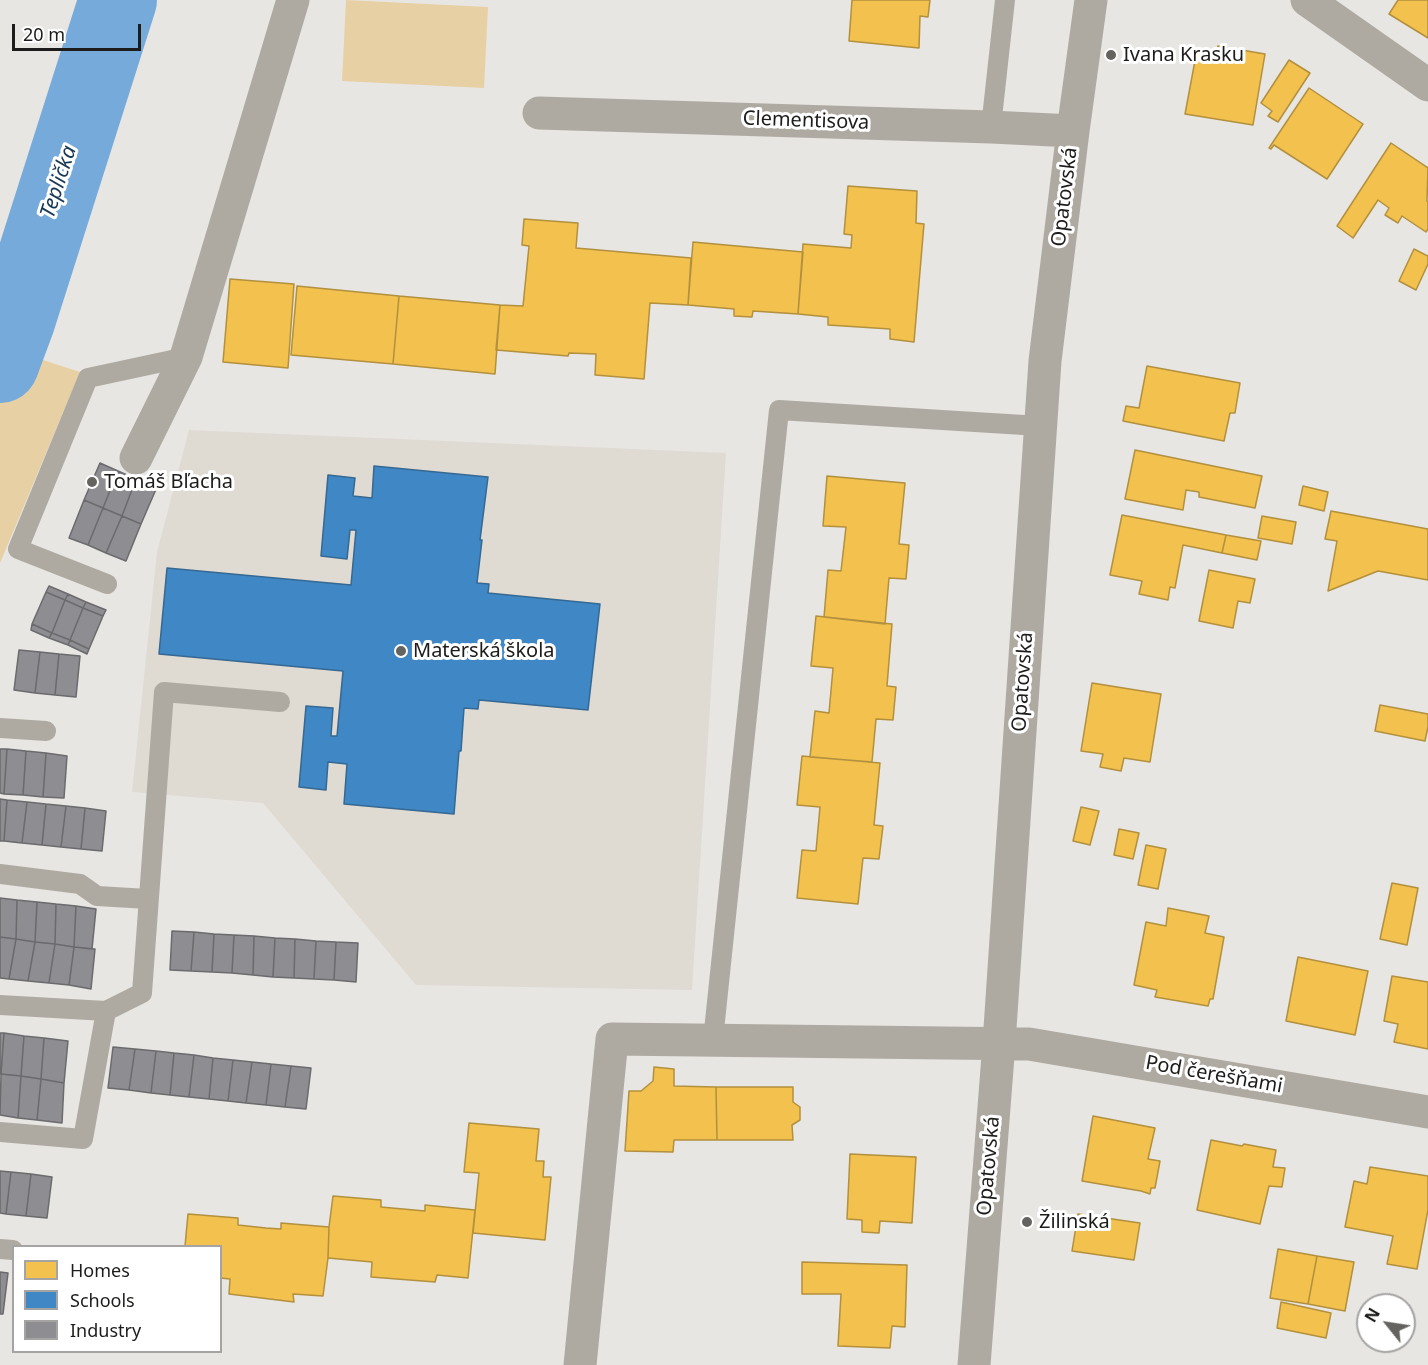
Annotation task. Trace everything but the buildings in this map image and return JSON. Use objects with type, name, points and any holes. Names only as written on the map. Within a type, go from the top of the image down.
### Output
[{"type":"street","points":[[136,458],[186,357],[293,0]]},
{"type":"street","name":"Opatovská","points":[[974,1365],[999,1042],[1045,361],[1091,0]]},
{"type":"street","points":[[1308,0],[1428,85]]},
{"type":"street","name":"Clementisova","points":[[539,113],[1073,131]]},
{"type":"street","name":"Pod čerešňami","points":[[580,1365],[612,1039],[1029,1044],[1428,1112]]},
{"type":"lane","points":[[991,127],[1005,0]]},
{"type":"lane","points":[[106,584],[18,549],[88,378],[186,357]]},
{"type":"lane","points":[[713,1040],[780,410],[1040,426]]},
{"type":"lane","points":[[0,1005],[106,1011],[142,993],[164,692],[280,702]]},
{"type":"lane","points":[[0,728],[46,731]]},
{"type":"lane","points":[[0,874],[80,884],[97,896],[148,899]]},
{"type":"lane","points":[[0,1132],[83,1139],[106,1011]]},
{"type":"shaded area","points":[[346,0],[488,7],[484,88],[342,81]]},
{"type":"shaded area","points":[[0,346],[80,372],[0,563]]},
{"type":"shaded area","points":[[189,430],[726,453],[692,990],[416,985],[263,803],[132,792],[157,552]]},
{"type":"waterway","name":"Teplička","points":[[0,364],[16,321],[118,0]]},
{"type":"place","name":"Ivana Krasku","points":[[1111,55]]},
{"type":"place","name":"Tomáš Bľacha","points":[[92,482]]},
{"type":"place","name":"Materská škola","points":[[401,651]]},
{"type":"place","name":"Žilinská","points":[[1027,1222]]}]
